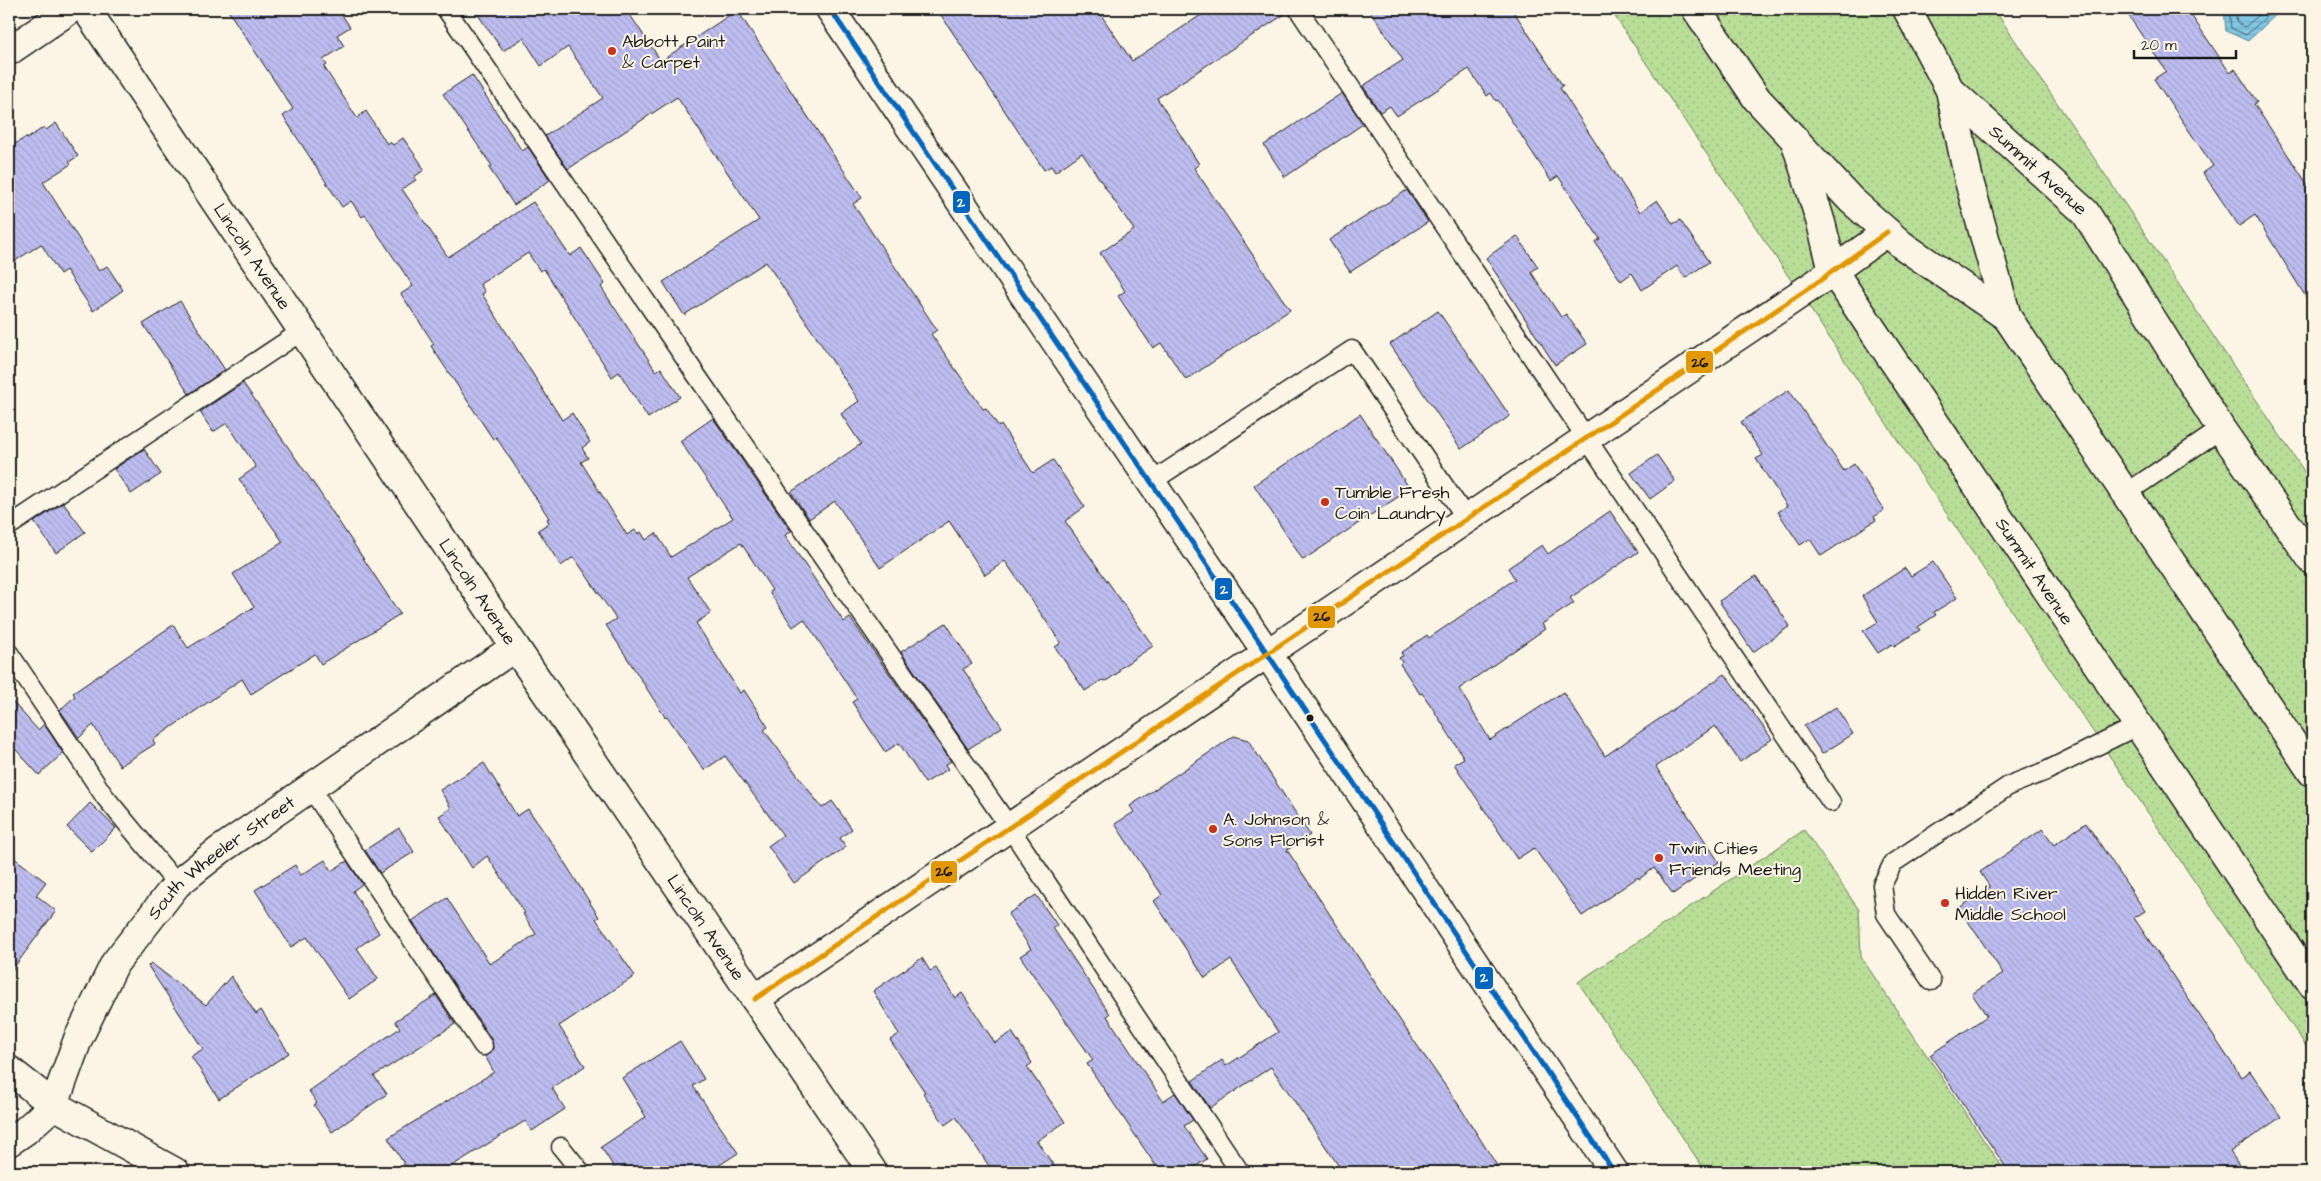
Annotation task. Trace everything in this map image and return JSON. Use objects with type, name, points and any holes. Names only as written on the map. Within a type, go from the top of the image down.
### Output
[{"type":"street","points":[[9,51],[71,9]]},
{"type":"street","name":"Lincoln Avenue","points":[[86,9],[515,647],[871,1171]]},
{"type":"street","points":[[830,9],[1267,653],[1614,1172]]},
{"type":"street","name":"Summit Avenue","points":[[1696,9],[1757,99],[1850,200],[1902,245],[2007,317]]},
{"type":"street","name":"Summit Avenue","points":[[1913,11],[1950,90],[1968,181],[2007,317],[2312,772]]},
{"type":"street","name":"Summit Avenue","points":[[1950,90],[2085,212],[2221,429],[2312,560]]},
{"type":"street","name":"Summit Avenue","points":[[1795,140],[1821,223],[1833,271],[2312,984]]},
{"type":"street","points":[[755,999],[1833,271],[1887,232]]},
{"type":"street","name":"South Wheeler Street","points":[[9,1142],[25,1131],[54,1105],[78,1039],[115,963],[177,884],[220,850],[515,647]]},
{"type":"street","points":[[9,1070],[54,1105],[175,1172]]},
{"type":"lane","points":[[446,9],[716,404],[1010,828],[1240,1172]]},
{"type":"lane","points":[[1298,9],[1831,802]]},
{"type":"lane","points":[[9,526],[302,331]]},
{"type":"lane","points":[[1151,482],[1352,350],[1466,518]]},
{"type":"lane","points":[[2125,494],[2221,429]]},
{"type":"lane","points":[[9,653],[105,797],[177,884]]},
{"type":"lane","points":[[1930,981],[1886,914],[1882,885],[1893,863],[2010,785],[2046,771],[2139,726]]},
{"type":"lane","points":[[310,787],[482,1046]]},
{"type":"lane","points":[[561,1147],[581,1172]]},
{"type":"green space","points":[[1610,9],[1994,9],[2312,483],[2312,1055],[2027,634]]},
{"type":"green space","points":[[1804,830],[1859,910],[1861,957],[2005,1172],[1706,1172],[1578,982]]},
{"type":"water","points":[[2224,9],[2282,9],[2248,41],[2226,31]]},
{"type":"building","points":[[227,9],[338,9],[350,27],[337,35],[344,46],[323,60],[327,65],[324,67],[357,118],[366,111],[387,144],[390,142],[393,145],[403,138],[420,162],[424,170],[414,177],[416,180],[402,189],[448,257],[533,202],[570,256],[581,248],[605,284],[601,287],[656,371],[661,368],[680,397],[648,418],[619,372],[612,377],[544,269],[540,271],[528,253],[480,284],[485,292],[482,294],[562,420],[572,413],[590,442],[582,448],[588,458],[581,462],[627,535],[635,530],[638,534],[641,532],[646,540],[656,533],[671,557],[733,518],[680,441],[713,418],[791,531],[785,535],[844,622],[850,618],[951,761],[945,765],[948,769],[925,783],[899,743],[885,752],[852,702],[857,699],[804,619],[793,627],[769,592],[772,590],[741,543],[687,577],[711,613],[696,623],[740,693],[744,690],[768,727],[764,730],[822,808],[832,801],[852,829],[840,838],[846,847],[794,883],[768,846],[783,835],[725,756],[704,770],[667,716],[665,717],[606,625],[616,619],[576,560],[572,558],[561,566],[538,530],[549,523],[547,519],[549,518],[496,437],[493,439],[431,346],[434,344],[401,294],[413,286],[365,215],[362,217],[351,201],[342,207],[283,116],[293,109]]},
{"type":"building","points":[[474,9],[626,9],[661,61],[737,10],[862,198],[853,204],[937,330],[931,334],[983,409],[986,408],[999,427],[1001,425],[1033,473],[1053,460],[1085,507],[1065,521],[1153,646],[1120,668],[1118,673],[1106,681],[1102,680],[1085,691],[1055,647],[1061,643],[1005,561],[985,575],[949,521],[880,568],[835,501],[809,519],[791,492],[861,444],[841,414],[859,401],[766,262],[684,315],[663,282],[759,220],[677,97],[568,169],[545,136],[603,98],[568,47],[541,66],[523,38],[503,51]]},
{"type":"building","points":[[937,9],[1097,9],[1132,61],[1210,9],[1288,9],[1288,12],[1157,98],[1199,164],[1194,168],[1290,310],[1186,380],[1161,343],[1153,348],[1118,296],[1125,291],[1100,253],[1134,230],[1082,153],[1055,172],[1051,166],[1044,170]]},
{"type":"building","points":[[1369,9],[1512,9],[1563,86],[1560,88],[1640,212],[1657,200],[1673,224],[1680,220],[1709,262],[1685,278],[1677,266],[1642,290],[1632,273],[1621,281],[1595,242],[1600,239],[1558,176],[1551,181],[1498,100],[1496,101],[1491,93],[1487,96],[1469,69],[1397,116],[1390,106],[1380,112],[1363,86],[1403,60]]},
{"type":"building","points":[[2124,9],[2187,9],[2230,73],[2235,69],[2257,102],[2254,104],[2312,191],[2312,307],[2255,215],[2239,226],[2203,173],[2213,166],[2154,79],[2166,71]]},
{"type":"building","points":[[472,75],[522,151],[528,147],[550,180],[514,205],[489,168],[492,166],[443,94]]},
{"type":"building","points":[[1342,93],[1363,124],[1285,177],[1264,145]]},
{"type":"building","points":[[56,123],[78,156],[69,162],[71,164],[43,182],[99,271],[107,266],[123,290],[93,311],[66,270],[60,274],[41,244],[9,265],[9,148],[26,137],[27,139],[44,127],[46,130]]},
{"type":"building","points":[[1407,190],[1428,222],[1350,272],[1329,240]]},
{"type":"building","points":[[1517,236],[1538,267],[1531,272],[1561,317],[1566,314],[1587,344],[1555,365],[1486,258]]},
{"type":"building","points":[[180,301],[225,370],[189,394],[143,324]]},
{"type":"building","points":[[1438,311],[1510,416],[1461,449],[1390,344]]},
{"type":"building","points":[[243,383],[316,487],[400,614],[321,664],[315,654],[251,694],[242,679],[153,740],[155,744],[120,766],[93,725],[79,738],[60,710],[75,696],[73,693],[173,625],[188,648],[254,607],[233,574],[283,542],[239,479],[256,467],[227,423],[213,432],[200,412]]},
{"type":"building","points":[[1789,390],[1844,471],[1854,464],[1884,510],[1874,517],[1876,520],[1821,556],[1810,539],[1800,545],[1778,512],[1787,506],[1756,459],[1763,455],[1741,422]]},
{"type":"building","points":[[1360,414],[1410,489],[1303,560],[1254,485]]},
{"type":"building","points":[[144,449],[161,474],[131,494],[114,469]]},
{"type":"building","points":[[1657,455],[1675,481],[1650,499],[1631,473]]},
{"type":"building","points":[[63,503],[85,532],[56,553],[34,522]]},
{"type":"building","points":[[1610,511],[1638,552],[1570,598],[1574,603],[1542,624],[1545,629],[1459,689],[1490,740],[1563,692],[1605,756],[1725,674],[1772,739],[1740,762],[1715,726],[1656,767],[1719,862],[1673,894],[1654,868],[1582,916],[1534,848],[1517,859],[1454,764],[1464,758],[1431,706],[1422,693],[1420,694],[1400,664],[1402,662],[1399,658],[1403,656],[1401,653],[1427,635],[1429,638],[1515,579],[1508,568],[1542,545],[1548,554]]},
{"type":"building","points":[[1933,562],[1957,598],[1934,612],[1936,615],[1918,627],[1920,630],[1894,646],[1892,644],[1878,653],[1863,631],[1878,622],[1862,596],[1905,568],[1911,576]]},
{"type":"building","points":[[1756,576],[1790,626],[1753,652],[1719,601]]},
{"type":"building","points":[[946,623],[972,664],[963,669],[1002,727],[968,749],[901,652]]},
{"type":"building","points":[[9,698],[38,730],[44,724],[63,753],[39,775],[9,742]]},
{"type":"building","points":[[1836,707],[1853,734],[1822,754],[1804,726]]},
{"type":"building","points":[[1234,736],[1248,740],[1310,835],[1287,850],[1458,1104],[1501,1172],[1343,1172],[1271,1067],[1210,1108],[1192,1081],[1222,1060],[1226,1066],[1278,1032],[1231,960],[1205,978],[1154,901],[1162,895],[1115,824],[1134,812],[1130,806]]},
{"type":"building","points":[[484,763],[517,816],[528,809],[599,917],[596,919],[635,976],[559,1026],[585,1066],[552,1088],[565,1109],[532,1131],[525,1121],[442,1172],[409,1172],[388,1138],[494,1072],[485,1056],[493,1050],[492,1040],[412,921],[447,898],[490,964],[536,934],[523,914],[525,913],[487,856],[472,868],[439,816],[451,808],[440,790]]},
{"type":"building","points":[[90,803],[116,828],[92,852],[67,827]]},
{"type":"building","points":[[2086,823],[2145,911],[2134,918],[2241,1077],[2250,1071],[2281,1117],[2230,1152],[2244,1172],[2009,1172],[1930,1055],[1987,1016],[1972,994],[2003,973],[1959,908],[1990,887],[1980,872],[2043,829],[2054,845]]},
{"type":"building","points":[[399,828],[414,852],[380,873],[365,850]]},
{"type":"building","points":[[9,854],[46,882],[36,895],[56,911],[9,974]]},
{"type":"building","points":[[325,860],[331,871],[347,861],[362,884],[353,891],[379,933],[357,948],[378,979],[349,999],[307,937],[291,947],[255,890],[295,865],[301,875]]},
{"type":"building","points":[[1036,895],[1057,925],[1053,928],[1110,1014],[1107,1016],[1163,1101],[1175,1093],[1193,1120],[1184,1126],[1207,1159],[1187,1172],[1160,1172],[1087,1064],[1093,1060],[1020,956],[1031,949],[1008,914]]},
{"type":"building","points":[[922,958],[930,971],[936,968],[955,998],[962,993],[995,1043],[1012,1032],[1032,1063],[1027,1067],[1065,1122],[1037,1141],[1058,1172],[993,1172],[956,1117],[945,1125],[923,1093],[925,1092],[890,1040],[899,1034],[873,991]]},
{"type":"building","points":[[151,963],[206,1005],[231,976],[256,1014],[261,1010],[289,1053],[219,1099],[191,1056],[203,1049],[148,966]]},
{"type":"building","points":[[436,995],[455,1024],[374,1076],[387,1094],[332,1132],[314,1105],[317,1103],[309,1091],[400,1028],[395,1021]]},
{"type":"building","points":[[680,1041],[704,1079],[693,1086],[738,1153],[709,1172],[617,1172],[601,1147],[646,1117],[622,1078]]},
{"type":"transit line","name":"2","points":[[830,9],[1267,653],[1614,1172]]},
{"type":"transit line","name":"26","points":[[755,999],[1815,284],[1887,232]]},
{"type":"place","name":"Abbott Paint & Carpet","points":[[612,51]]},
{"type":"place","name":"Tumble Fresh Coin Laundry","points":[[1325,502]]},
{"type":"place","name":"A. Johnson & Sons Florist","points":[[1213,829]]},
{"type":"place","name":"Twin Cities Friends Meeting","points":[[1659,858]]},
{"type":"place","name":"Hidden River Middle School","points":[[1945,903]]}]
